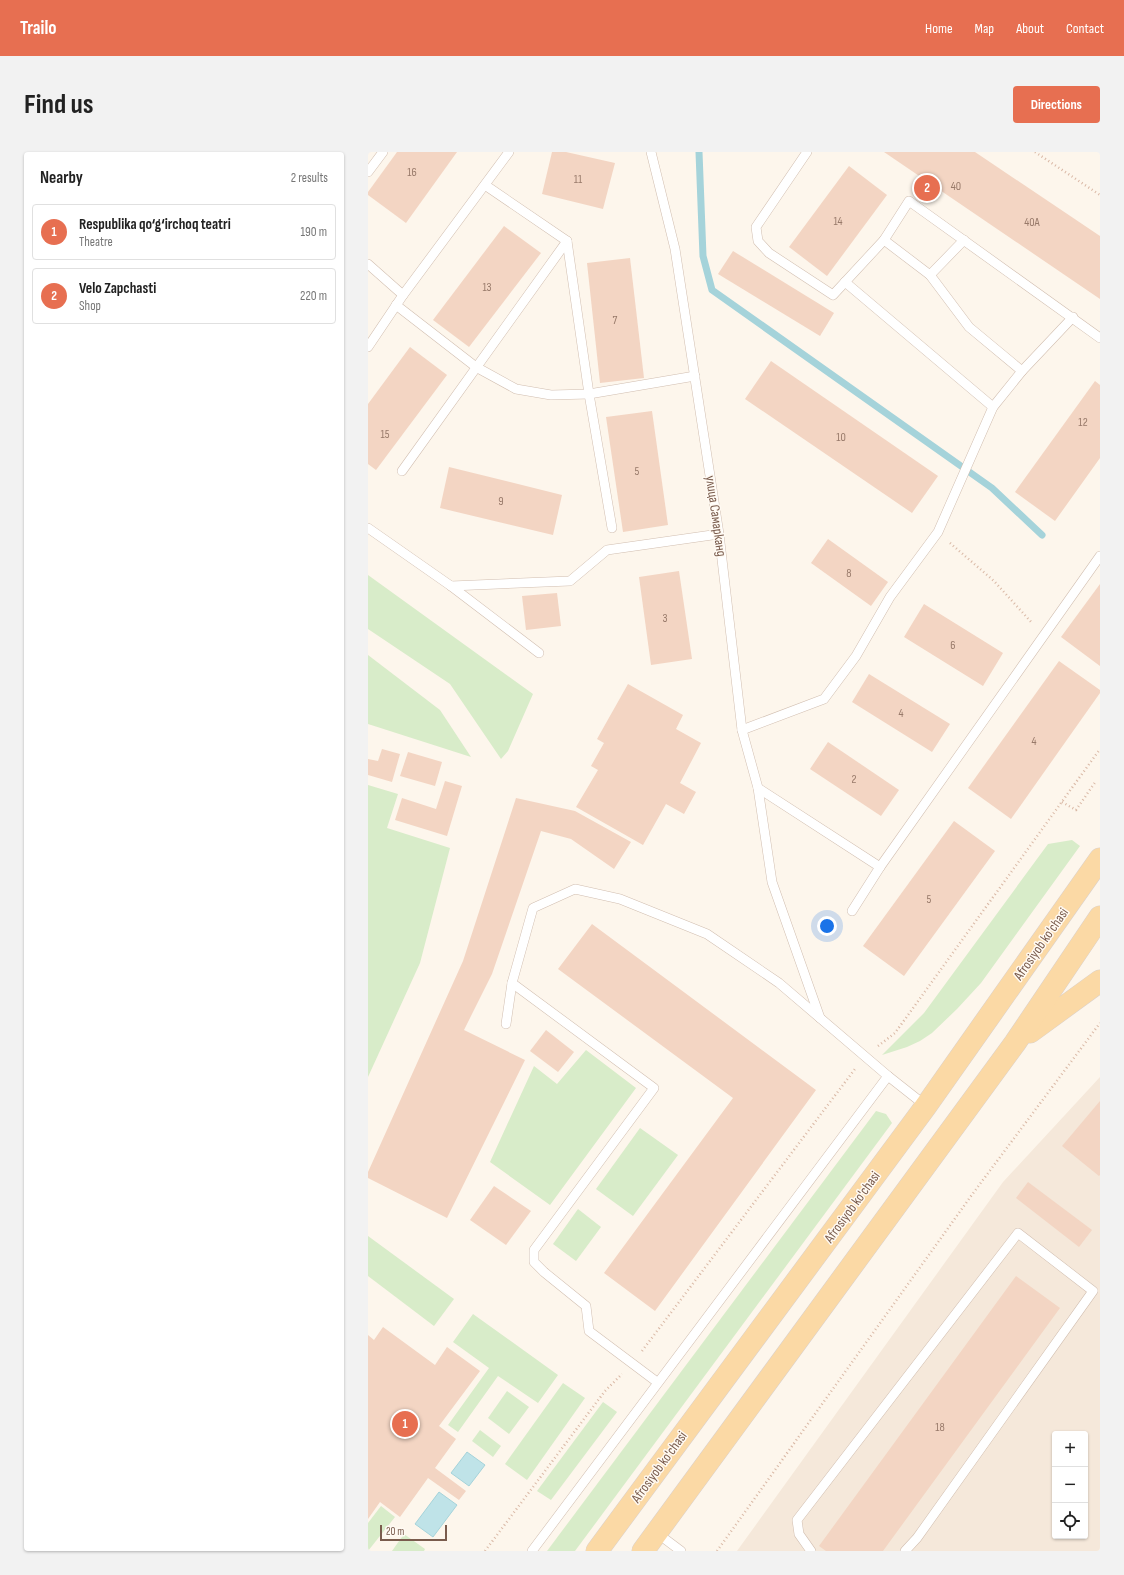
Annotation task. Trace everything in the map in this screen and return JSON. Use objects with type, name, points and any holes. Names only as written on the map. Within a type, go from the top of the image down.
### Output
[{"type":"main road","name":"Afrosiyob ko'chasi","points":[[597,1551],[926,1106],[1100,859]]},
{"type":"main road","points":[[643,1551],[1015,1043],[1100,917]]},
{"type":"main road","points":[[1015,1043],[1100,980]]},
{"type":"lane","points":[[368,172],[383,152]]},
{"type":"lane","points":[[368,347],[403,295],[509,152]]},
{"type":"lane","name":"улица Самарканд","points":[[651,152],[676,248],[719,534],[742,730],[758,788],[772,882],[820,1018]]},
{"type":"lane","points":[[807,152],[756,227],[758,241],[769,253],[834,295],[884,240],[909,201],[1073,317],[1100,338]]},
{"type":"lane","points":[[485,185],[567,241],[589,394],[612,528]]},
{"type":"lane","points":[[884,240],[930,276],[969,327],[1022,371]]},
{"type":"lane","points":[[930,276],[964,240]]},
{"type":"lane","points":[[402,471],[567,241]]},
{"type":"lane","points":[[368,264],[403,295]]},
{"type":"lane","points":[[845,282],[993,407]]},
{"type":"lane","points":[[396,305],[476,367],[516,389],[551,395],[589,394],[695,376]]},
{"type":"lane","points":[[742,730],[824,699],[856,656],[890,597],[938,532],[993,407],[1022,371],[1073,317]]},
{"type":"lane","points":[[368,528],[451,586],[539,653]]},
{"type":"lane","points":[[451,586],[570,581],[608,550],[719,534]]},
{"type":"lane","points":[[852,911],[880,867],[1100,556]]},
{"type":"lane","points":[[758,788],[880,867]]},
{"type":"lane","points":[[506,1024],[512,983],[533,908],[575,889],[620,898],[707,934],[778,983],[888,1076],[926,1106]]},
{"type":"lane","points":[[512,983],[654,1088],[534,1250],[534,1262],[586,1306],[589,1331],[633,1362],[657,1382]]},
{"type":"lane","points":[[532,1551],[657,1382],[888,1076]]},
{"type":"lane","points":[[811,1551],[799,1534],[797,1520],[1018,1233],[1096,1288],[918,1538],[905,1551]]},
{"type":"lane","points":[[657,1533],[681,1551]]},
{"type":"path","points":[[1034,152],[1100,195]]},
{"type":"path","points":[[938,532],[994,581],[1043,635]]},
{"type":"path","points":[[485,1551],[605,1391],[633,1362],[865,1056],[895,1033],[1100,749]]},
{"type":"path","points":[[1062,802],[1076,810],[1096,781]]},
{"type":"path","points":[[717,1551],[967,1203],[1100,1023]]},
{"type":"shaded area","points":[[1100,1077],[1100,1551],[737,1551],[1003,1182]]},
{"type":"green space","points":[[368,575],[533,694],[508,751],[501,759],[450,684],[368,629]]},
{"type":"green space","points":[[368,655],[440,710],[471,757],[368,724]]},
{"type":"green space","points":[[368,785],[398,794],[387,828],[450,848],[420,963],[368,1077]]},
{"type":"green space","points":[[1072,840],[1080,846],[981,983],[932,1033],[907,1047],[882,1055],[924,1013],[1048,844]]},
{"type":"green space","points":[[586,1050],[636,1088],[550,1205],[490,1162],[534,1066],[557,1084]]},
{"type":"green space","points":[[876,1111],[886,1114],[892,1123],[575,1551],[547,1551]]},
{"type":"green space","points":[[640,1128],[678,1155],[633,1216],[596,1189]]},
{"type":"green space","points":[[578,1209],[601,1227],[576,1261],[553,1244]]},
{"type":"green space","points":[[368,1236],[454,1299],[434,1326],[368,1276]]},
{"type":"green space","points":[[473,1314],[558,1375],[538,1403],[498,1376],[458,1432],[448,1425],[489,1368],[453,1342]]},
{"type":"green space","points":[[563,1383],[585,1398],[527,1480],[505,1464]]},
{"type":"green space","points":[[507,1391],[529,1407],[509,1434],[488,1418]]},
{"type":"green space","points":[[603,1402],[617,1412],[551,1500],[537,1491]]},
{"type":"green space","points":[[480,1430],[501,1446],[493,1457],[472,1441]]},
{"type":"green space","points":[[381,1506],[395,1517],[368,1551],[368,1523]]},
{"type":"green space","points":[[404,1534],[425,1549],[424,1551],[392,1551]]},
{"type":"water","points":[[467,1452],[485,1465],[469,1486],[451,1473]]},
{"type":"water","points":[[439,1492],[457,1505],[433,1537],[415,1524]]},
{"type":"building","points":[[397,152],[457,152],[406,223],[368,195],[368,192]]},
{"type":"building","points":[[552,152],[566,152],[615,163],[603,209],[542,194]]},
{"type":"building","points":[[884,152],[975,152],[1100,236],[1100,299]]},
{"type":"building","points":[[849,166],[887,195],[827,276],[789,247]]},
{"type":"building","points":[[504,226],[541,253],[469,347],[433,320]]},
{"type":"building","points":[[733,251],[834,313],[820,336],[718,274]]},
{"type":"building","points":[[630,258],[644,378],[600,383],[587,263]]},
{"type":"building","points":[[410,347],[447,375],[376,470],[368,464],[368,404]]},
{"type":"building","points":[[771,361],[938,476],[912,513],[745,399]]},
{"type":"building","points":[[1095,381],[1100,385],[1100,458],[1055,521],[1015,492]]},
{"type":"building","points":[[652,411],[668,525],[623,532],[606,417]]},
{"type":"building","points":[[449,467],[562,495],[553,535],[440,508]]},
{"type":"building","points":[[828,539],[888,582],[871,606],[811,563]]},
{"type":"building","points":[[679,571],[692,659],[651,665],[639,577]]},
{"type":"building","points":[[1100,584],[1100,666],[1061,637]]},
{"type":"building","points":[[557,593],[561,626],[526,630],[522,596]]},
{"type":"building","points":[[924,604],[1003,653],[983,686],[904,637]]},
{"type":"building","points":[[1059,661],[1100,690],[1100,693],[1011,819],[968,788]]},
{"type":"building","points":[[869,674],[950,724],[932,752],[852,702]]},
{"type":"building","points":[[628,684],[683,715],[676,729],[701,743],[680,783],[696,792],[684,814],[666,804],[643,845],[576,807],[598,770],[591,766],[604,743],[597,739]]},
{"type":"building","points":[[828,742],[899,790],[881,816],[810,769]]},
{"type":"building","points":[[382,749],[400,754],[392,782],[368,775],[368,759],[378,761]]},
{"type":"building","points":[[408,752],[442,762],[435,786],[400,776]]},
{"type":"building","points":[[445,781],[462,786],[447,836],[395,820],[402,798],[436,809]]},
{"type":"building","points":[[516,798],[575,811],[631,842],[614,869],[571,839],[541,831],[492,974],[464,1030],[525,1060],[447,1218],[368,1178],[368,1172],[463,961]]},
{"type":"building","points":[[954,821],[995,851],[904,976],[863,946]]},
{"type":"building","points":[[592,924],[816,1090],[655,1311],[604,1273],[733,1098],[558,969]]},
{"type":"building","points":[[546,1030],[574,1052],[558,1072],[530,1051]]},
{"type":"building","points":[[1100,1101],[1100,1175],[1099,1176],[1062,1146]]},
{"type":"building","points":[[1028,1182],[1092,1230],[1079,1247],[1016,1198]]},
{"type":"building","points":[[494,1186],[531,1211],[506,1245],[470,1220]]},
{"type":"building","points":[[1016,1276],[1060,1308],[883,1551],[826,1551],[819,1546]]},
{"type":"building","points":[[383,1327],[435,1365],[447,1347],[480,1371],[439,1426],[456,1439],[435,1468],[466,1491],[459,1500],[428,1478],[400,1517],[380,1502],[368,1519],[368,1335],[374,1340]]},
{"type":"waterway","points":[[699,152],[703,256],[712,290],[992,488],[1042,535]]},
{"type":"place","name":"Velo Zapchasti","points":[[927,188]]},
{"type":"place","name":"Respublika qo‘g‘irchoq teatri","points":[[405,1424]]}]
